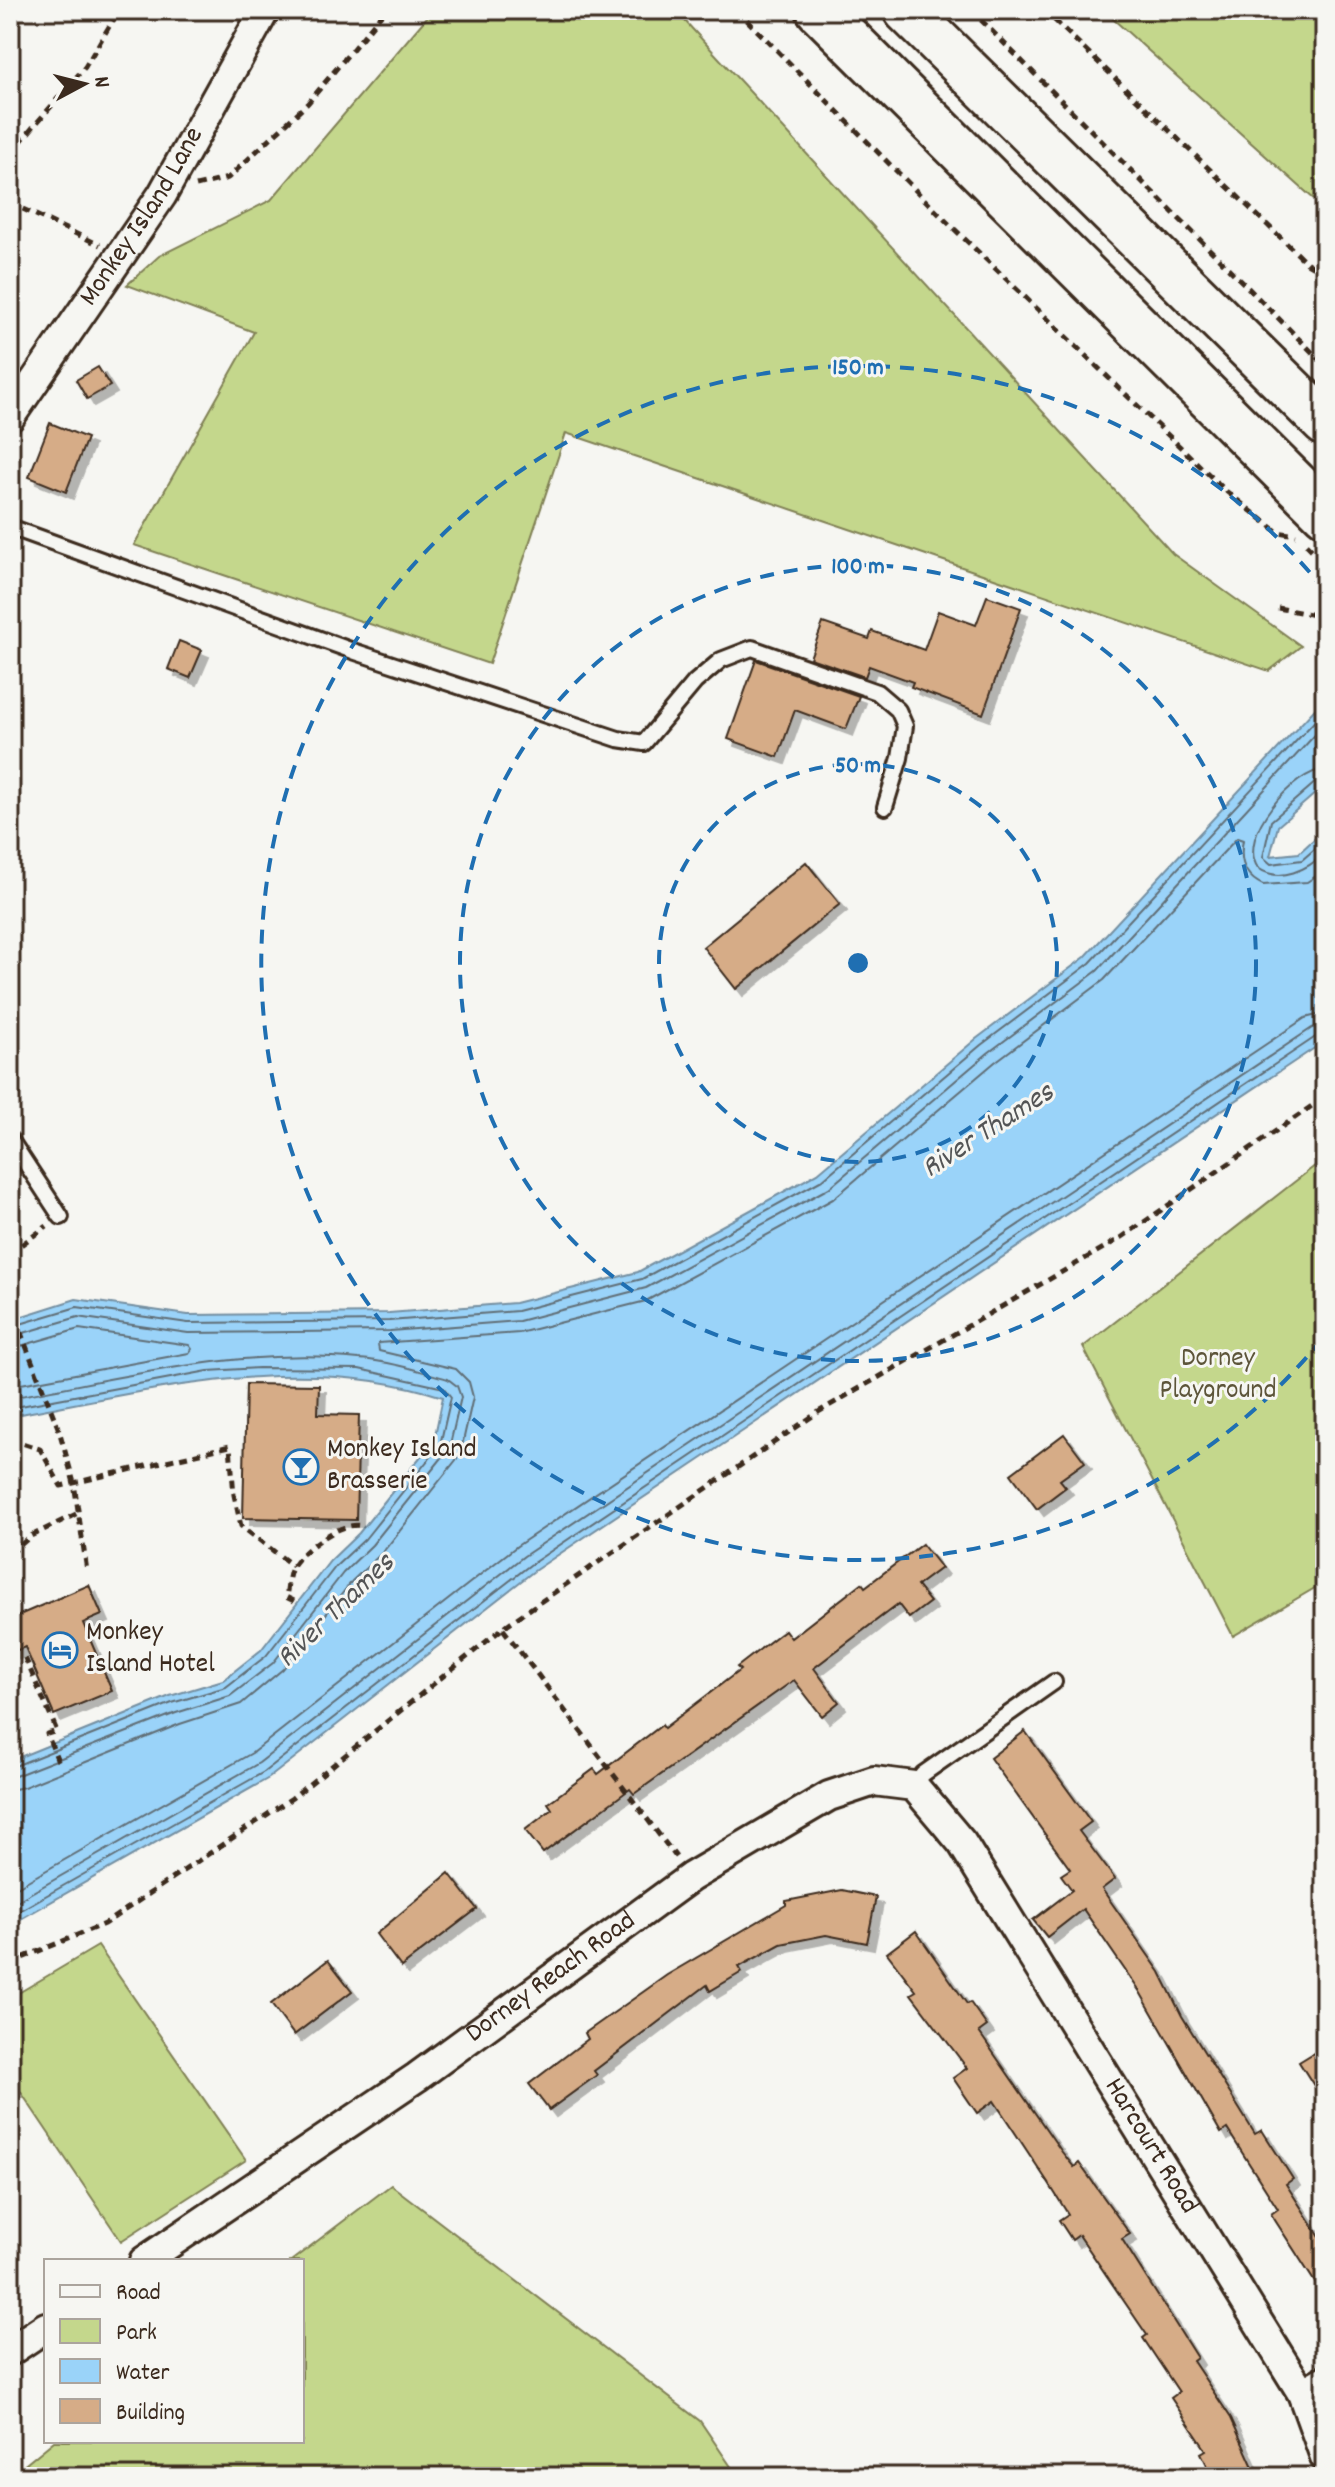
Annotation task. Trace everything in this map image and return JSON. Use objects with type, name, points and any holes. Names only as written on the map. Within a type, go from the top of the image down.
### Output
[{"type":"highway","points":[[819,10],[1315,520]]},
{"type":"highway","points":[[906,10],[1325,423]]},
{"type":"street","name":"Monkey Island Lane","points":[[10,417],[162,195],[265,10]]},
{"type":"street","name":"Dorney Reach Road","points":[[147,2259],[417,2077],[691,1877],[829,1796],[874,1781],[914,1786]]},
{"type":"street","name":"Harcourt Road","points":[[914,1786],[962,1843],[1314,2387],[1325,2457]]},
{"type":"street","points":[[10,2351],[44,2328]]},
{"type":"lane","points":[[10,527],[353,651],[618,739],[644,743],[695,682],[721,660],[752,648],[877,692],[898,710],[905,726],[885,807]]},
{"type":"lane","points":[[10,1139],[61,1217]]},
{"type":"lane","points":[[914,1786],[923,1774],[1054,1682]]},
{"type":"path","points":[[10,154],[85,67],[119,10]]},
{"type":"path","points":[[162,195],[228,178],[308,103],[385,10]]},
{"type":"path","points":[[737,10],[944,219],[1227,492],[1278,532],[1315,520],[1325,563]]},
{"type":"path","points":[[971,10],[1325,365]]},
{"type":"path","points":[[1044,10],[1307,263],[1325,274]]},
{"type":"path","points":[[10,203],[123,255]]},
{"type":"path","points":[[1278,608],[1325,617]]},
{"type":"path","points":[[10,1963],[104,1924],[280,1807],[503,1629],[820,1411],[1121,1238],[1325,1097]]},
{"type":"path","points":[[10,1253],[61,1217]]},
{"type":"path","points":[[10,1305],[59,1430],[74,1483],[87,1571]]},
{"type":"path","points":[[10,1444],[22,1443],[40,1449],[61,1486],[230,1446],[234,1495],[241,1526],[293,1566]]},
{"type":"path","points":[[10,1554],[31,1536],[78,1513]]},
{"type":"path","points":[[294,1601],[286,1597],[293,1566],[330,1532],[357,1524],[362,1526]]},
{"type":"path","points":[[503,1629],[691,1877]]},
{"type":"path","points":[[10,1665],[26,1660],[57,1731],[47,1734],[58,1761]]},
{"type":"green space","points":[[433,10],[675,10],[1173,554],[1301,646],[1269,671],[566,433],[489,664],[134,545],[254,332],[127,285],[159,256],[271,200]]},
{"type":"green space","points":[[1103,10],[1325,10],[1325,209]]},
{"type":"green space","name":"Dorney Playground","points":[[1325,1158],[1325,1582],[1233,1636],[1083,1347]]},
{"type":"green space","points":[[98,1946],[246,2160],[121,2241],[10,2076],[10,1998]]},
{"type":"green space","points":[[391,2185],[700,2421],[738,2477],[10,2477],[52,2443],[304,2443],[304,2259],[294,2259]]},
{"type":"water","name":"River Thames","points":[[1325,698],[1325,785],[1278,826],[1270,856],[1299,853],[1325,829],[1325,1041],[534,1571],[269,1778],[10,1925],[10,1761],[170,1696],[223,1680],[261,1650],[330,1561],[359,1533],[434,1440],[443,1397],[389,1384],[335,1377],[281,1376],[172,1386],[10,1416],[10,1320],[76,1299],[188,1315],[389,1313],[515,1303],[638,1272],[818,1173],[976,1039],[1085,957]]},
{"type":"building","points":[[98,367],[110,386],[87,399],[76,380]]},
{"type":"building","points":[[50,423],[87,438],[66,492],[29,477]]},
{"type":"building","points":[[987,596],[1021,608],[983,714],[911,687],[913,682],[869,666],[865,677],[810,658],[823,623],[869,639],[872,631],[924,650],[938,611],[976,625]]},
{"type":"building","points":[[179,641],[202,650],[190,678],[168,669]]},
{"type":"building","points":[[756,660],[859,696],[846,729],[795,710],[778,757],[728,739]]},
{"type":"building","points":[[806,862],[840,904],[736,989],[703,947]]},
{"type":"building","name":"Monkey Island Brasserie","points":[[246,1384],[319,1385],[318,1414],[359,1415],[356,1520],[243,1518]]},
{"type":"building","points":[[1064,1434],[1085,1462],[1060,1480],[1066,1487],[1037,1509],[1011,1474]]},
{"type":"building","points":[[922,1544],[941,1568],[917,1586],[930,1602],[909,1618],[898,1604],[814,1668],[839,1702],[822,1716],[794,1680],[634,1794],[630,1789],[543,1853],[525,1830],[552,1809],[548,1803],[594,1769],[598,1774],[662,1725],[664,1728],[740,1670],[737,1667],[785,1630],[791,1638],[862,1583],[865,1587]]},
{"type":"building","name":"Monkey Island Hotel","points":[[89,1585],[102,1615],[83,1623],[112,1691],[54,1715],[25,1647],[10,1653],[10,1619]]},
{"type":"building","points":[[1025,1731],[1091,1822],[1079,1831],[1115,1879],[1102,1889],[1160,1972],[1182,2016],[1255,2134],[1262,2130],[1293,2179],[1286,2184],[1325,2245],[1325,2298],[1271,2214],[1278,2209],[1227,2129],[1221,2133],[1140,1992],[1083,1909],[1047,1937],[1033,1920],[1072,1890],[1061,1875],[1070,1869],[990,1758]]},
{"type":"building","points":[[449,1873],[477,1909],[401,1967],[376,1934]]},
{"type":"building","points":[[842,1890],[876,1897],[867,1943],[826,1935],[781,1944],[739,1967],[742,1972],[710,1991],[707,1985],[594,2071],[597,2075],[549,2110],[529,2084],[588,2039],[585,2033],[667,1975],[786,1905],[786,1901]]},
{"type":"building","points":[[916,1931],[967,2004],[970,2002],[987,2026],[979,2032],[1062,2152],[1074,2167],[1079,2163],[1130,2234],[1122,2239],[1197,2358],[1193,2361],[1231,2418],[1254,2469],[1237,2477],[1213,2477],[1201,2453],[1206,2450],[1171,2398],[1179,2392],[1143,2338],[1147,2335],[1079,2235],[1072,2240],[1059,2220],[1068,2214],[1049,2184],[994,2101],[977,2113],[953,2078],[967,2068],[911,1994],[916,1991],[887,1953]]},
{"type":"building","points":[[328,1960],[352,1991],[294,2035],[271,2004]]},
{"type":"building","points":[[1325,2046],[1325,2103],[1299,2062]]},
{"type":"place","name":"Monkey Island Brasserie","points":[[301,1467]]},
{"type":"place","name":"Monkey Island Hotel","points":[[60,1650]]}]
